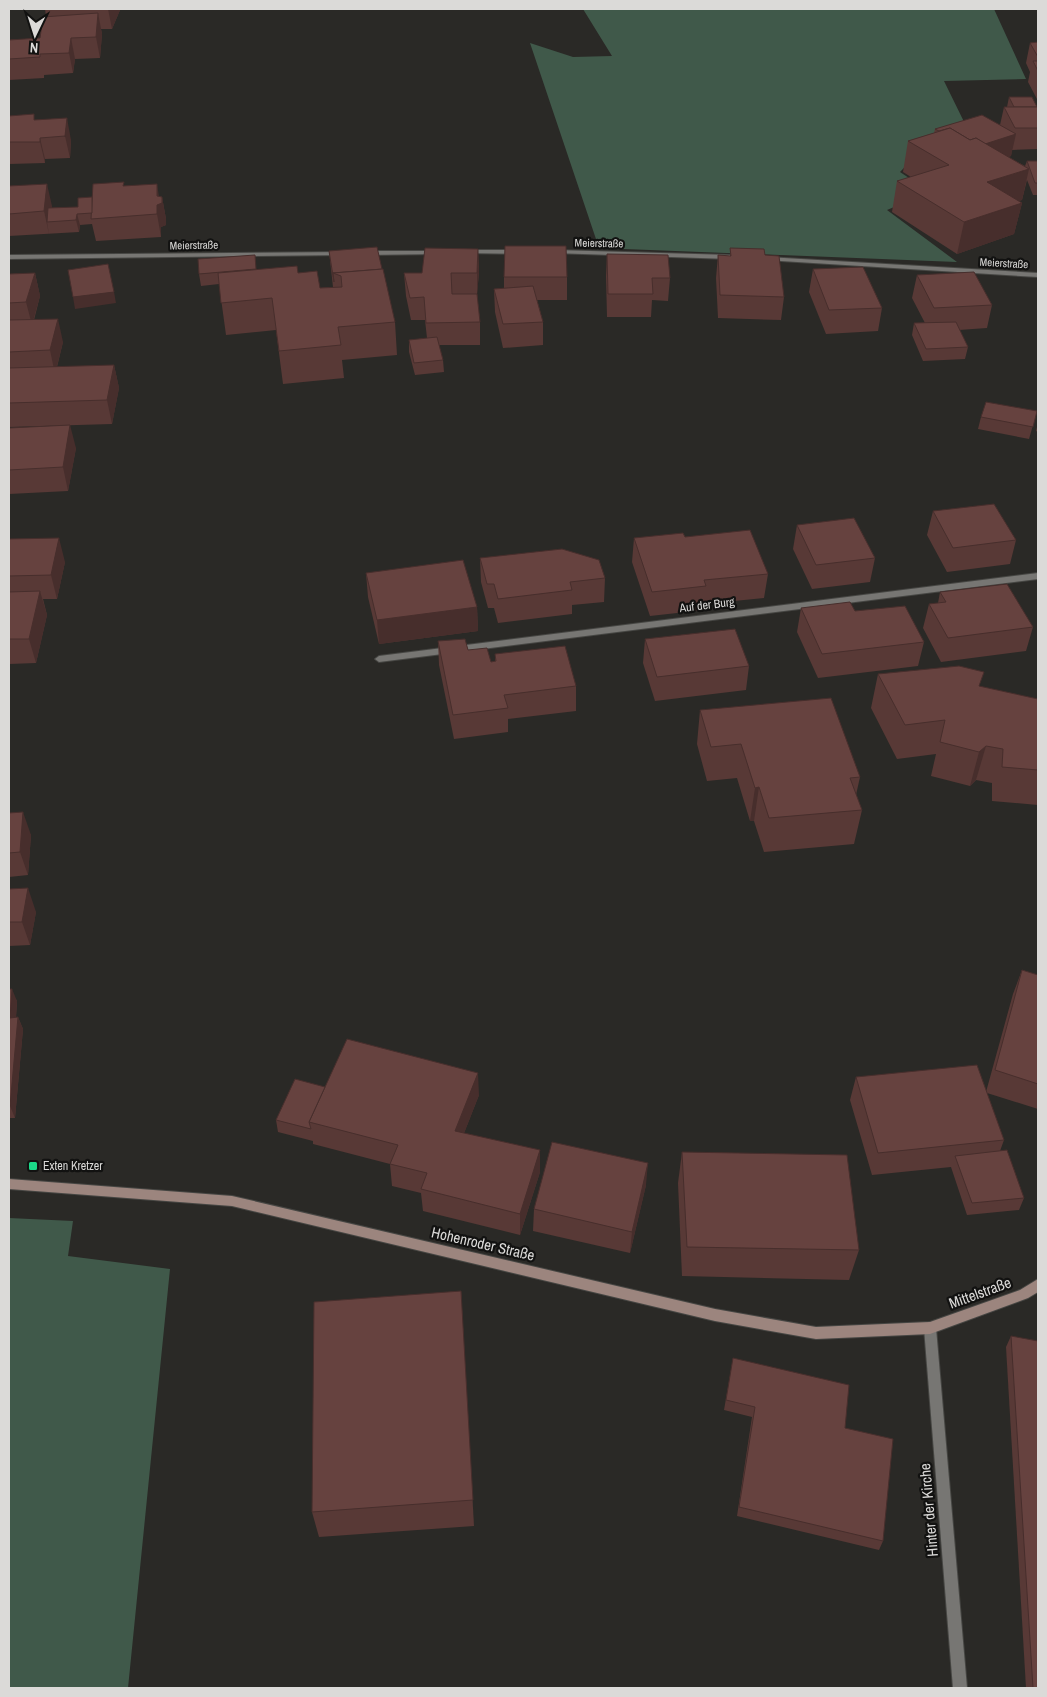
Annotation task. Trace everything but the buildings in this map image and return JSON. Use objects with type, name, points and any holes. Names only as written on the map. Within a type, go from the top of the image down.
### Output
[{"type":"main road","name":"Hohenroder Straße","points":[[9,1185],[232,1201],[715,1315],[816,1333],[930,1328]]},
{"type":"main road","name":"Mittelstraße","points":[[930,1328],[1024,1294],[1038,1285]]},
{"type":"street","points":[[461,252],[530,252]]},
{"type":"street","name":"Meierstraße","points":[[549,252],[682,254],[741,258]]},
{"type":"street","name":"Meierstraße","points":[[9,257],[451,253]]},
{"type":"street","name":"Meierstraße","points":[[761,259],[1038,275]]},
{"type":"street","name":"Auf der Burg","points":[[379,659],[1038,576]]},
{"type":"street","name":"Hinter der Kirche","points":[[930,1328],[960,1688]]},
{"type":"green space","points":[[583,9],[994,9],[1026,79],[944,81],[969,132],[924,147],[900,172],[930,192],[887,210],[957,262],[599,248],[530,43],[573,57],[612,56]]},
{"type":"green space","points":[[9,1218],[73,1221],[68,1256],[170,1269],[128,1688],[9,1688]]},
{"type":"place","name":"Exten Kretzer","points":[[33,1166]]}]
